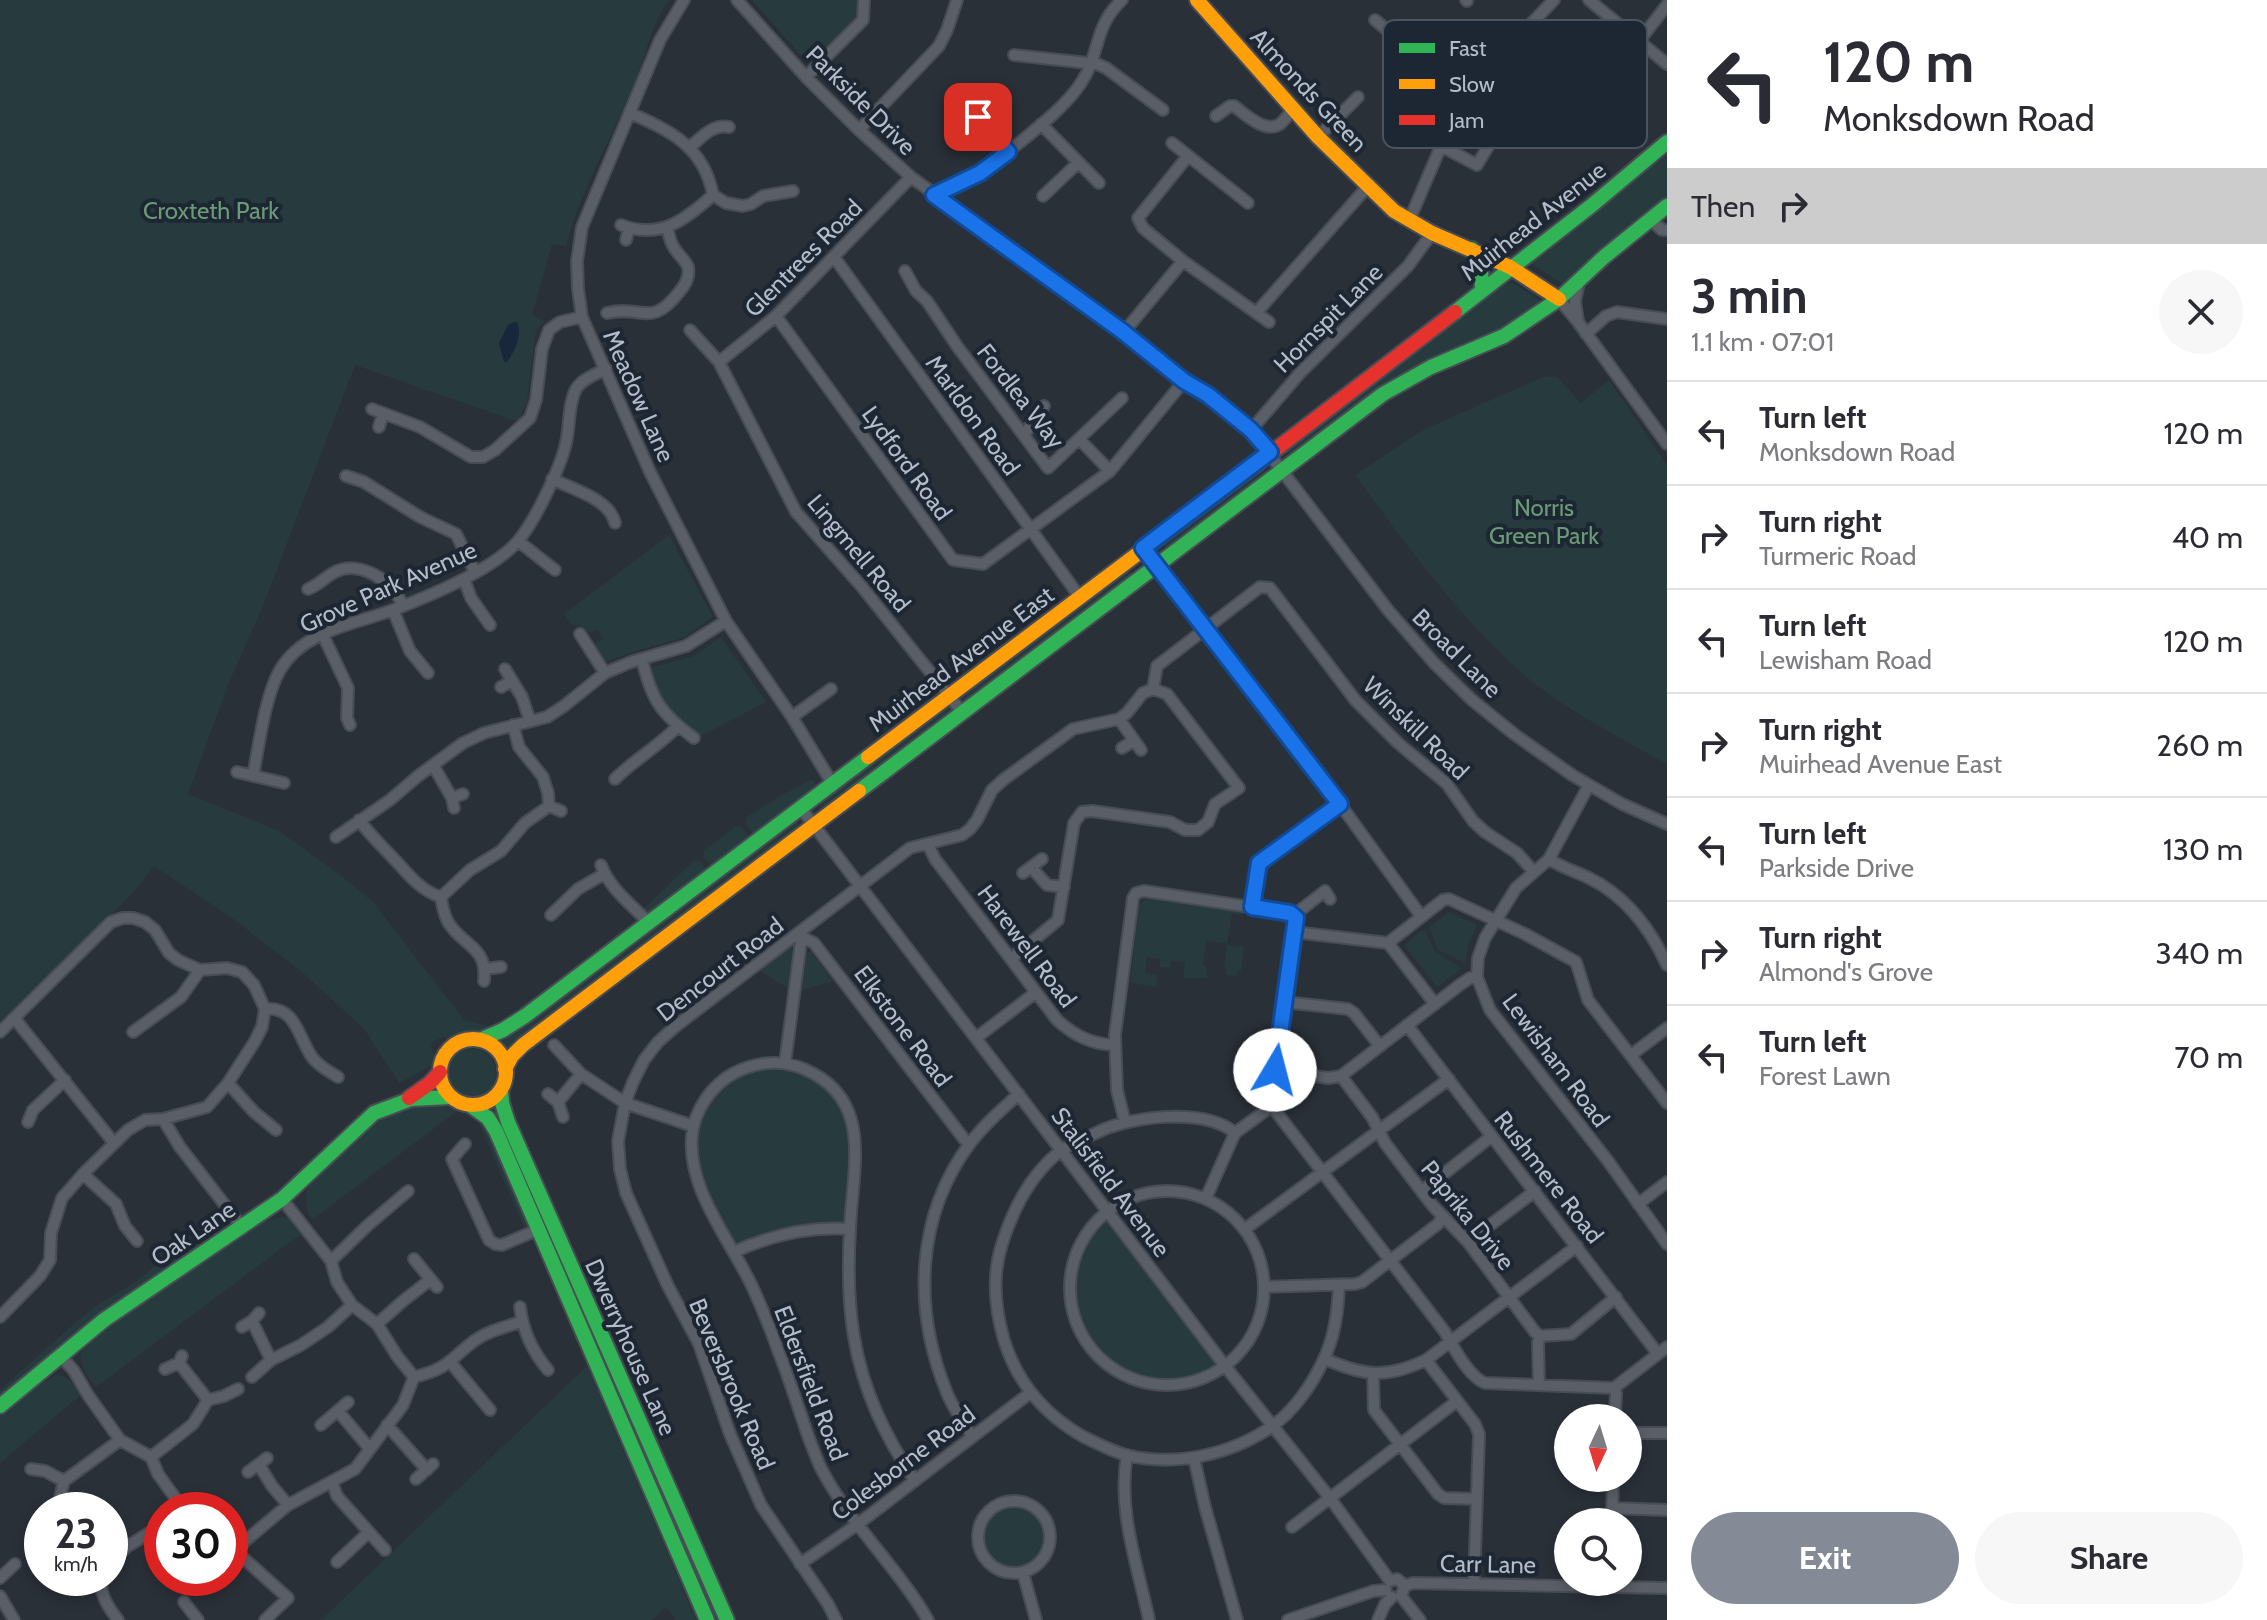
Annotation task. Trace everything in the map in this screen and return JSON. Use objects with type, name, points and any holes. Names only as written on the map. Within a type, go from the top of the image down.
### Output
[{"type":"street","name":"Meadow Lane","points":[[684,0],[660,40],[582,227],[577,261],[582,317],[650,472],[726,621],[792,717],[832,783]]},
{"type":"street","name":"Parkside Drive","points":[[737,0],[806,77],[911,177],[1124,332],[1184,381],[1208,395],[1251,430],[1270,452]]},
{"type":"street","points":[[806,77],[863,20],[864,0]]},
{"type":"street","points":[[859,130],[939,46],[957,0]]},
{"type":"street","points":[[934,195],[980,173],[1074,93],[1091,64],[1103,22],[1122,0]]},
{"type":"street","name":"Almonds Green","points":[[1197,0],[1318,137],[1394,211],[1432,233],[1510,267],[1559,299]]},
{"type":"street","points":[[1536,20],[1554,0]]},
{"type":"street","points":[[1589,0],[1613,20]]},
{"type":"street","points":[[1647,31],[1667,5]]},
{"type":"street","points":[[1375,20],[1383,27]]},
{"type":"street","points":[[1647,48],[1667,64]]},
{"type":"street","points":[[1014,55],[1106,68],[1163,110]]},
{"type":"street","points":[[1318,137],[1358,97]]},
{"type":"street","points":[[1216,116],[1234,106],[1260,124],[1271,127],[1280,123],[1293,109]]},
{"type":"street","points":[[630,113],[669,130],[690,147],[713,195],[726,203],[743,206],[763,196],[788,192],[782,179]]},
{"type":"street","points":[[690,147],[709,131],[723,127],[716,114]]},
{"type":"street","points":[[978,117],[1008,152]]},
{"type":"street","points":[[1041,124],[1099,183]]},
{"type":"street","name":"Muirhead Avenue","points":[[1462,304],[1591,206],[1667,142]]},
{"type":"street","points":[[1172,143],[1248,203]]},
{"type":"street","points":[[1409,221],[1440,148]]},
{"type":"street","points":[[1445,148],[1477,165],[1487,148]]},
{"type":"street","points":[[1188,156],[1138,218],[1143,228],[1183,261],[1269,322]]},
{"type":"street","points":[[1043,196],[1078,163]]},
{"type":"street","name":"Glentrees Road","points":[[719,362],[776,316],[911,177]]},
{"type":"street","points":[[1257,312],[1368,186]]},
{"type":"street","points":[[626,240],[625,226],[647,231],[667,228],[713,195]]},
{"type":"street","points":[[1667,206],[1559,299],[1667,444]]},
{"type":"street","points":[[1651,220],[1662,230],[1667,230]]},
{"type":"street","points":[[613,307],[643,315],[657,312],[668,305],[684,286],[688,267],[673,246],[667,228]]},
{"type":"street","name":"Hornspit Lane","points":[[1251,430],[1300,373],[1408,266],[1432,233]]},
{"type":"street","points":[[1472,249],[1481,268],[1482,289]]},
{"type":"street","name":"Marldon Road","points":[[834,257],[1079,596]]},
{"type":"street","points":[[1124,332],[1183,261]]},
{"type":"street","name":"Fordlea Way","points":[[905,271],[916,291],[927,301],[1048,468],[1122,398]]},
{"type":"street","points":[[1578,322],[1575,301],[1582,277]]},
{"type":"street","name":"Muirhead Avenue East","points":[[505,1069],[523,1045],[1383,394],[1407,378],[1504,336],[1559,299]]},
{"type":"street","name":"Muirhead Avenue East","points":[[480,1040],[525,1016],[1379,371],[1462,304]]},
{"type":"street","points":[[1586,334],[1613,313],[1667,319]]},
{"type":"street","name":"Lydford Road","points":[[776,316],[953,560],[983,564],[1110,471],[1184,381]]},
{"type":"street","points":[[372,409],[420,427],[471,457],[490,454],[530,418],[536,400],[542,349],[549,330],[560,322],[582,317]]},
{"type":"street","name":"Lingmell Road","points":[[690,330],[719,362],[796,512],[862,587],[962,712]]},
{"type":"street","name":"Grove Park Avenue","points":[[253,776],[278,674],[292,654],[322,633],[397,607],[464,579],[496,561],[518,541],[552,479],[566,442],[577,388],[606,369]]},
{"type":"street","points":[[1024,435],[1044,406]]},
{"type":"street","points":[[379,427],[383,413]]},
{"type":"street","points":[[1080,440],[1110,471]]},
{"type":"street","name":"Broad Lane","points":[[1270,452],[1388,610],[1434,663],[1472,700],[1514,734],[1589,785],[1667,824]]},
{"type":"street","points":[[552,479],[600,503],[613,514],[615,523]]},
{"type":"street","points":[[349,481],[364,482],[420,517],[456,534],[475,572]]},
{"type":"street","points":[[518,541],[555,570]]},
{"type":"street","points":[[1143,548],[1340,804],[1421,916]]},
{"type":"street","points":[[308,589],[319,585],[334,572],[354,568],[392,587],[410,651],[428,673]]},
{"type":"street","points":[[464,579],[471,598],[490,625]]},
{"type":"street","name":"Winskill Road","points":[[1153,689],[1157,666],[1260,587],[1270,588],[1356,701],[1398,743],[1447,784],[1473,821],[1517,853],[1534,872]]},
{"type":"street","points":[[336,837],[475,737],[554,713],[605,673],[686,646],[726,621]]},
{"type":"street","points":[[322,633],[348,688],[347,718],[350,725]]},
{"type":"street","points":[[596,636],[583,639],[605,673]]},
{"type":"street","points":[[642,659],[651,694],[678,726],[694,738]]},
{"type":"street","points":[[505,669],[522,697],[530,721]]},
{"type":"street","points":[[501,687],[512,681]]},
{"type":"street","points":[[792,717],[831,689]]},
{"type":"street","points":[[1011,959],[1058,920],[1074,823],[1082,812],[1170,822],[1192,831],[1204,827],[1215,804],[1239,788],[1167,694],[1153,689],[1143,693],[1119,719],[1141,750]]},
{"type":"street","name":"Dencourt Road","points":[[625,1103],[644,1060],[676,1026],[801,935],[910,848],[962,835],[977,820],[992,790],[1073,729],[1119,719]]},
{"type":"street","points":[[513,725],[519,747],[543,777],[549,806]]},
{"type":"street","points":[[613,763],[618,776],[678,726]]},
{"type":"street","points":[[1122,748],[1133,741]]},
{"type":"street","points":[[433,765],[453,803],[463,794]]},
{"type":"street","points":[[237,772],[284,783]]},
{"type":"street","points":[[1589,785],[1549,859],[1559,867],[1588,878],[1621,900],[1641,920],[1667,965]]},
{"type":"street","points":[[1252,907],[1259,863],[1340,804]]},
{"type":"street","points":[[549,806],[561,811]]},
{"type":"street","points":[[441,897],[470,870],[501,851],[525,823],[549,806]]},
{"type":"street","name":"Stalisfield Avenue","points":[[800,807],[1225,1366],[1330,1498],[1420,1620]]},
{"type":"street","points":[[359,820],[404,872],[441,897]]},
{"type":"street","name":"Harewell Road","points":[[928,844],[935,859],[1057,1020],[1088,1041],[1115,1045]]},
{"type":"street","points":[[1042,859],[1027,870],[1047,885],[1064,887]]},
{"type":"street","name":"Lewisham Road","points":[[1549,859],[1516,888],[1495,920],[1480,950],[1477,977],[1490,1010],[1608,1161],[1667,1244]]},
{"type":"street","points":[[551,915],[603,870],[618,891],[649,923]]},
{"type":"street","points":[[1125,1122],[1117,1090],[1116,1018],[1136,893],[1144,891],[1292,914],[1296,918],[1271,1100],[1235,1133],[1206,1198]]},
{"type":"street","points":[[1292,914],[1325,891],[1330,899]]},
{"type":"street","points":[[441,897],[448,921],[478,952],[485,969],[484,981]]},
{"type":"street","points":[[1388,943],[1443,900],[1449,899],[1564,954],[1576,962],[1588,1000],[1667,1103]]},
{"type":"street","points":[[0,1032],[111,922],[123,918],[145,922],[155,930],[169,953],[200,970],[227,968],[242,972],[254,985],[265,1009],[262,1027],[255,1041],[228,1083],[207,1107],[163,1119],[145,1120],[128,1130],[62,1198],[51,1233],[50,1260],[40,1276],[0,1317]]},
{"type":"street","points":[[1294,932],[1388,943],[1435,1004]]},
{"type":"street","points":[[785,1063],[801,935]]},
{"type":"street","name":"Elkstone Road","points":[[801,935],[814,943],[970,1143]]},
{"type":"street","points":[[485,969],[501,967]]},
{"type":"street","points":[[133,1032],[181,997],[200,970]]},
{"type":"street","points":[[1275,1070],[1328,1078],[1341,1076],[1470,978],[1477,977]]},
{"type":"street","points":[[976,1038],[1035,993]]},
{"type":"street","points":[[1284,1002],[1348,1009],[1379,1045]]},
{"type":"street","points":[[265,1009],[277,1008],[285,1013],[296,1025],[311,1056],[338,1077]]},
{"type":"street","points":[[15,1019],[114,1143]]},
{"type":"street","name":"Rushmere Road","points":[[1407,1025],[1616,1297],[1663,1350]]},
{"type":"street","points":[[1631,1055],[1667,1028]]},
{"type":"street","points":[[480,1040],[497,1050],[505,1069],[501,1090],[489,1100],[470,1105],[451,1097],[441,1081],[440,1072],[442,1061],[458,1042],[480,1040]]},
{"type":"street","points":[[554,1045],[581,1074],[625,1103],[693,1126]]},
{"type":"street","points":[[850,1229],[812,1229],[789,1233],[734,1252],[709,1206],[694,1168],[691,1149],[693,1126],[706,1099],[726,1078],[749,1067],[785,1063],[824,1080],[846,1104],[855,1132],[856,1150],[850,1229],[850,1306],[859,1362],[869,1397],[892,1445],[915,1481]]},
{"type":"street","name":"Oak Lane","points":[[409,1098],[440,1072]]},
{"type":"street","points":[[558,1102],[581,1074]]},
{"type":"street","name":"Paprika Drive","points":[[1341,1076],[1372,1117],[1385,1143],[1422,1191],[1468,1242],[1540,1336]]},
{"type":"street","points":[[1245,1229],[1449,1079]]},
{"type":"street","points":[[28,1122],[33,1110],[65,1080]]},
{"type":"street","points":[[228,1083],[254,1112],[276,1130]]},
{"type":"street","name":"Dwerryhouse Lane","points":[[501,1090],[508,1122],[727,1620]]},
{"type":"street","points":[[548,1094],[558,1102],[563,1117]]},
{"type":"street","points":[[972,1436],[948,1396],[926,1326],[923,1300],[926,1242],[946,1184],[970,1143],[991,1118],[1019,1094]]},
{"type":"street","name":"Oak Lane","points":[[0,1406],[104,1320],[282,1199],[374,1113],[409,1098],[451,1097]]},
{"type":"street","name":"Beversbrook Road","points":[[625,1103],[618,1141],[626,1193],[668,1286],[699,1344],[730,1434],[761,1505],[836,1620]]},
{"type":"street","name":"Dwerryhouse Lane","points":[[470,1105],[488,1118],[496,1131],[707,1620]]},
{"type":"street","points":[[1269,1105],[1445,1332],[1477,1380],[1485,1383],[1614,1388],[1663,1350]]},
{"type":"street","points":[[1235,1133],[1215,1123],[1173,1116],[1125,1122],[1102,1129],[1062,1150],[1037,1176],[1019,1201],[1007,1228],[999,1254],[995,1301],[1011,1362],[1030,1393],[1068,1428],[1096,1444],[1127,1455],[1194,1458],[1235,1446],[1272,1426],[1312,1382],[1325,1359],[1336,1326],[1339,1285]]},
{"type":"street","points":[[163,1119],[180,1147],[242,1227]]},
{"type":"street","points":[[1422,1191],[1492,1136]]},
{"type":"street","points":[[465,1144],[452,1159],[489,1240],[502,1245],[537,1230]]},
{"type":"street","points":[[83,1174],[116,1204],[125,1226],[137,1241]]},
{"type":"street","points":[[1638,1204],[1667,1182]]},
{"type":"street","points":[[331,1261],[408,1191]]},
{"type":"street","points":[[1174,1191],[1206,1198],[1228,1212],[1245,1229],[1261,1261],[1265,1287],[1262,1314],[1252,1337],[1235,1359],[1197,1382],[1154,1385],[1121,1375],[1091,1349],[1072,1311],[1071,1272],[1080,1245],[1108,1210],[1128,1199],[1174,1191]]},
{"type":"street","points":[[1468,1242],[1535,1191]]},
{"type":"street","points":[[282,1199],[331,1261],[337,1282],[352,1305],[377,1324],[414,1377]]},
{"type":"street","points":[[1265,1287],[1362,1282],[1438,1224],[1443,1216]]},
{"type":"street","points":[[1325,1359],[1373,1374],[1407,1369],[1426,1360],[1577,1246]]},
{"type":"street","name":"Eldersfield Road","points":[[734,1252],[779,1353],[822,1472],[928,1620]]},
{"type":"street","points":[[377,1324],[433,1284],[414,1259]]},
{"type":"street","points":[[1539,1384],[1540,1336],[1571,1334],[1616,1297]]},
{"type":"street","points":[[252,1377],[271,1360],[328,1327],[352,1305]]},
{"type":"street","points":[[520,1307],[521,1322],[533,1351],[548,1370]]},
{"type":"street","points":[[251,1320],[271,1360]]},
{"type":"street","points":[[414,1377],[451,1363],[474,1341],[495,1329],[521,1322]]},
{"type":"street","points":[[60,1355],[120,1440],[151,1457],[171,1492]]},
{"type":"street","points":[[165,1369],[181,1360],[208,1400]]},
{"type":"street","points":[[1426,1360],[1475,1424],[1479,1434],[1474,1584]]},
{"type":"street","points":[[451,1363],[490,1410]]},
{"type":"street","points":[[1373,1374],[1374,1410],[1438,1494],[1444,1498],[1476,1499]]},
{"type":"street","points":[[248,1538],[288,1505],[355,1469],[403,1405],[414,1377]]},
{"type":"street","points":[[1614,1388],[1616,1404]]},
{"type":"street","points":[[151,1457],[193,1424],[208,1400],[238,1389]]},
{"type":"street","name":"Colesborne Road","points":[[800,1564],[858,1524],[1030,1393]]},
{"type":"street","points":[[1292,1527],[1457,1401]]},
{"type":"street","points":[[321,1425],[348,1402]]},
{"type":"street","points":[[338,1411],[370,1449]]},
{"type":"street","points":[[387,1425],[430,1467],[416,1479]]},
{"type":"street","points":[[1642,1433],[1667,1433]]},
{"type":"street","points":[[61,1492],[64,1481],[120,1440]]},
{"type":"street","points":[[1127,1455],[1124,1478],[1127,1523],[1149,1620]]},
{"type":"street","points":[[1194,1458],[1237,1620]]},
{"type":"street","points":[[248,1472],[263,1461],[272,1486],[288,1505]]},
{"type":"street","points":[[31,1469],[45,1471],[64,1481]]},
{"type":"street","points":[[332,1482],[337,1496],[385,1550]]},
{"type":"street","points":[[1612,1508],[1613,1492]]},
{"type":"street","points":[[1023,1502],[1035,1507],[1049,1527],[1051,1540],[1047,1553],[1033,1569],[1023,1573],[1008,1573],[996,1568],[987,1561],[978,1543],[979,1530],[988,1512],[997,1505],[1023,1502]]},
{"type":"street","points":[[1642,1509],[1667,1510]]},
{"type":"street","points":[[337,1562],[369,1532]]},
{"type":"street","points":[[248,1562],[288,1598],[265,1620]]},
{"type":"street","points":[[0,1578],[15,1564]]},
{"type":"street","points":[[1023,1573],[1036,1620]]},
{"type":"street","name":"Carr Lane","points":[[1288,1620],[1373,1591],[1395,1590],[1413,1583],[1554,1584]]},
{"type":"street","name":"Carr Lane","points":[[1642,1586],[1667,1588]]},
{"type":"street","points":[[1378,1620],[1395,1590]]},
{"type":"street","points":[[0,1596],[14,1620]]},
{"type":"street","points":[[103,1596],[118,1620]]},
{"type":"street","points":[[184,1602],[198,1620]]},
{"type":"green space","name":"Croxteth Park","points":[[0,0],[670,0],[655,26],[629,96],[581,202],[566,246],[552,244],[532,315],[545,321],[536,331],[527,401],[519,420],[355,365],[188,794],[279,831],[343,877],[373,902],[464,1020],[491,1027],[432,1042],[434,1064],[399,1083],[364,1029],[302,972],[232,918],[154,866],[131,895],[0,1021]]},
{"type":"green space","points":[[752,0],[860,0],[861,19],[815,64],[809,64]]},
{"type":"green space","points":[[1667,150],[1667,196],[1563,284],[1530,263]]},
{"type":"green space","points":[[1514,283],[1542,302],[1501,330],[1412,370],[1289,454],[1286,448],[1499,287]]},
{"type":"green space","name":"Norris Green Park","points":[[1543,377],[1557,377],[1581,403],[1609,380],[1667,465],[1667,764],[1567,706],[1512,664],[1449,597],[1355,475],[1423,430]]},
{"type":"green space","points":[[1261,467],[1267,474],[1167,549],[1161,542]]},
{"type":"green space","points":[[669,535],[713,617],[683,638],[605,662],[595,646],[603,639],[598,630],[585,631],[571,624],[564,614]]},
{"type":"green space","points":[[1127,568],[1134,576],[965,702],[960,695]]},
{"type":"green space","points":[[721,637],[766,702],[701,736],[683,722],[663,699],[650,668],[694,656]]},
{"type":"green space","points":[[947,705],[953,712],[823,810],[817,803]]},
{"type":"green space","points":[[810,780],[815,781],[815,785],[803,798],[754,835],[745,822],[747,817]]},
{"type":"green space","points":[[795,819],[801,828],[505,1057],[491,1041],[514,1031]]},
{"type":"green space","points":[[740,826],[748,835],[747,840],[715,865],[710,865],[703,857],[704,850]]},
{"type":"green space","points":[[695,860],[701,861],[704,873],[652,912],[642,910]]},
{"type":"green space","points":[[1146,899],[1244,912],[1243,915],[1232,914],[1227,943],[1206,941],[1203,965],[1206,966],[1208,978],[1183,978],[1185,962],[1171,961],[1170,968],[1160,967],[1160,959],[1147,957],[1145,973],[1158,975],[1156,987],[1130,983],[1139,905]]},
{"type":"green space","points":[[1449,912],[1477,925],[1468,945],[1465,963],[1438,950],[1429,927]]},
{"type":"green space","points":[[1425,930],[1435,952],[1462,968],[1437,987],[1404,945]]},
{"type":"green space","points":[[1227,945],[1244,947],[1241,971],[1238,970],[1237,976],[1226,975]]},
{"type":"green space","points":[[791,947],[793,950],[788,988],[760,971]]},
{"type":"green space","points":[[807,952],[811,952],[833,981],[802,990]]},
{"type":"green space","points":[[472,1049],[489,1056],[496,1073],[489,1090],[472,1097],[455,1090],[448,1073],[455,1056]]},
{"type":"green space","points":[[766,1069],[794,1073],[819,1084],[830,1093],[845,1116],[851,1152],[845,1218],[842,1222],[801,1225],[776,1231],[737,1244],[724,1226],[704,1180],[698,1160],[697,1137],[706,1109],[725,1087],[737,1079]]},
{"type":"green space","points":[[431,1104],[460,1109],[312,1220],[306,1204],[308,1187],[376,1120],[404,1107]]},
{"type":"green space","points":[[496,1108],[719,1620],[711,1620],[488,1112]]},
{"type":"green space","points":[[478,1121],[490,1133],[528,1221],[525,1229]]},
{"type":"green space","points":[[221,1213],[225,1225],[222,1230],[120,1301],[0,1397],[0,1390],[96,1306],[137,1281],[179,1246],[216,1229]]},
{"type":"green space","points":[[290,1218],[300,1235],[96,1387],[82,1364],[80,1355],[84,1348],[144,1301],[263,1222]]},
{"type":"green space","points":[[1106,1220],[1216,1368],[1200,1377],[1182,1381],[1139,1378],[1114,1366],[1094,1347],[1081,1325],[1074,1299],[1075,1272],[1084,1246],[1102,1221]]},
{"type":"green space","points":[[587,1366],[696,1620],[677,1620],[666,1607],[652,1620],[321,1620]]},
{"type":"green space","points":[[55,1375],[67,1379],[82,1394],[0,1463],[0,1416]]},
{"type":"green space","points":[[1014,1505],[1037,1515],[1047,1538],[1037,1561],[1014,1571],[991,1561],[981,1538],[991,1515]]},
{"type":"water","points":[[514,322],[519,327],[518,338],[512,354],[504,362],[499,343],[508,325]]},
{"type":"traffic: fast","points":[[1455,312],[1667,142]]},
{"type":"traffic: fast","points":[[859,791],[1383,394],[1431,367],[1504,336],[1559,299],[1604,257],[1667,206]]},
{"type":"traffic: fast","points":[[1472,249],[1481,268],[1482,289]]},
{"type":"traffic: fast","points":[[480,1040],[525,1016],[868,757]]},
{"type":"traffic: fast","points":[[501,1090],[508,1122],[727,1620]]},
{"type":"traffic: fast","points":[[0,1406],[104,1320],[282,1199],[374,1113],[411,1099],[451,1097]]},
{"type":"traffic: fast","points":[[470,1105],[488,1118],[496,1131],[707,1620]]},
{"type":"traffic: slow","points":[[1197,0],[1318,137],[1394,211],[1432,233],[1510,267],[1559,299]]},
{"type":"traffic: slow","points":[[868,757],[1258,463]]},
{"type":"traffic: slow","points":[[505,1069],[523,1045],[859,791]]},
{"type":"traffic: slow","points":[[473,1039],[496,1049],[506,1072],[496,1095],[473,1105],[450,1095],[440,1072],[450,1049],[473,1039]]},
{"type":"traffic: jam","points":[[1258,463],[1455,312]]},
{"type":"traffic: jam","points":[[409,1098],[440,1072]]},
{"type":"route","points":[[978,117],[1008,152],[980,173],[934,195],[1122,331],[1184,381],[1208,395],[1251,430],[1270,452],[1143,548],[1340,804],[1259,863],[1252,907],[1290,913],[1296,918],[1275,1070]]}]
